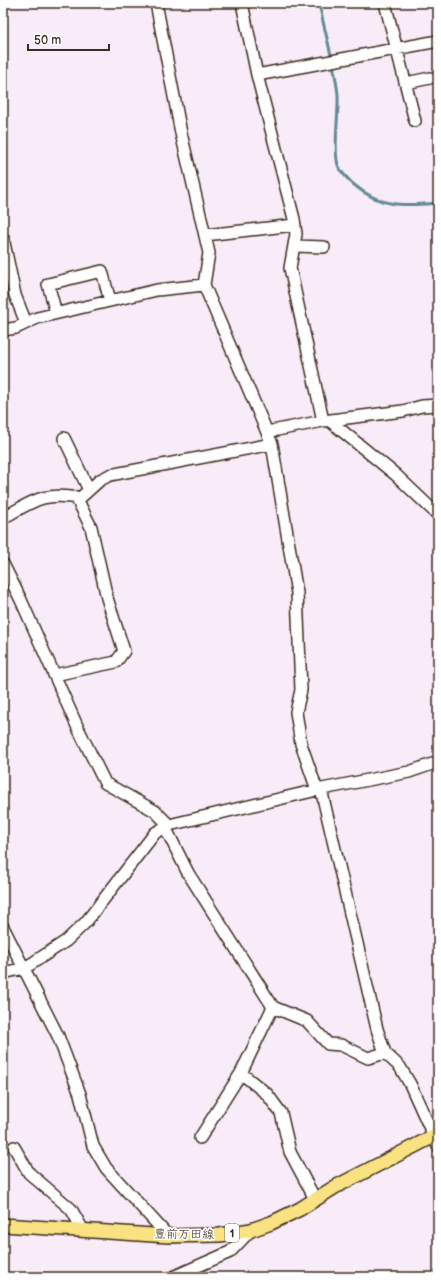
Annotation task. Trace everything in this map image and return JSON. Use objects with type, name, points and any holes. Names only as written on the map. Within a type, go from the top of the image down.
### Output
[{"type":"main road","name":"豊前万田線","points":[[3,1225],[168,1236],[220,1235],[251,1230],[271,1223],[436,1139]]},
{"type":"street","points":[[156,3],[181,133],[209,253],[204,285],[272,444],[297,593],[301,690],[296,712],[301,744],[319,790],[377,1029],[385,1054],[400,1067],[410,1084],[436,1139]]},
{"type":"street","points":[[242,3],[257,75],[295,225],[296,234],[290,268],[326,421],[396,475],[438,515]]},
{"type":"street","points":[[385,3],[415,120]]},
{"type":"street","points":[[257,75],[438,41]]},
{"type":"street","points":[[406,83],[430,78]]},
{"type":"street","points":[[205,235],[295,225]]},
{"type":"street","points":[[3,238],[15,295],[26,323]]},
{"type":"street","points":[[294,246],[324,247]]},
{"type":"street","points":[[56,313],[48,284],[102,270],[110,301]]},
{"type":"street","points":[[3,330],[16,328],[37,318],[56,313],[157,290],[204,285]]},
{"type":"street","points":[[267,432],[326,421],[403,412],[422,406],[438,405]]},
{"type":"street","points":[[64,438],[89,490]]},
{"type":"street","points":[[3,518],[40,497],[55,495],[80,498],[100,480],[110,475],[272,444]]},
{"type":"street","points":[[54,675],[116,662],[124,651],[107,598],[91,527],[76,497]]},
{"type":"street","points":[[3,564],[105,783],[155,811],[167,826],[188,873],[273,1007],[307,1021],[328,1044],[340,1045],[368,1058],[385,1054]]},
{"type":"street","points":[[3,973],[25,968],[66,941],[86,922],[155,833],[167,826],[319,790],[409,772],[438,762]]},
{"type":"street","points":[[3,927],[7,943],[25,968],[58,1036],[74,1079],[93,1146],[106,1168],[168,1236]]},
{"type":"street","points":[[200,1138],[242,1073],[273,1007]]},
{"type":"street","points":[[242,1073],[267,1094],[280,1113],[290,1152],[316,1199]]},
{"type":"street","points":[[14,1147],[29,1172],[71,1209],[83,1230]]},
{"type":"street","points":[[173,1277],[205,1265],[230,1252],[251,1230]]},
{"type":"waterway","points":[[319,3],[337,83],[338,103],[336,150],[340,170],[353,184],[373,198],[393,204],[403,205],[438,203]]},
{"type":"waterway","points":[[3,1271],[11,1277]]}]
